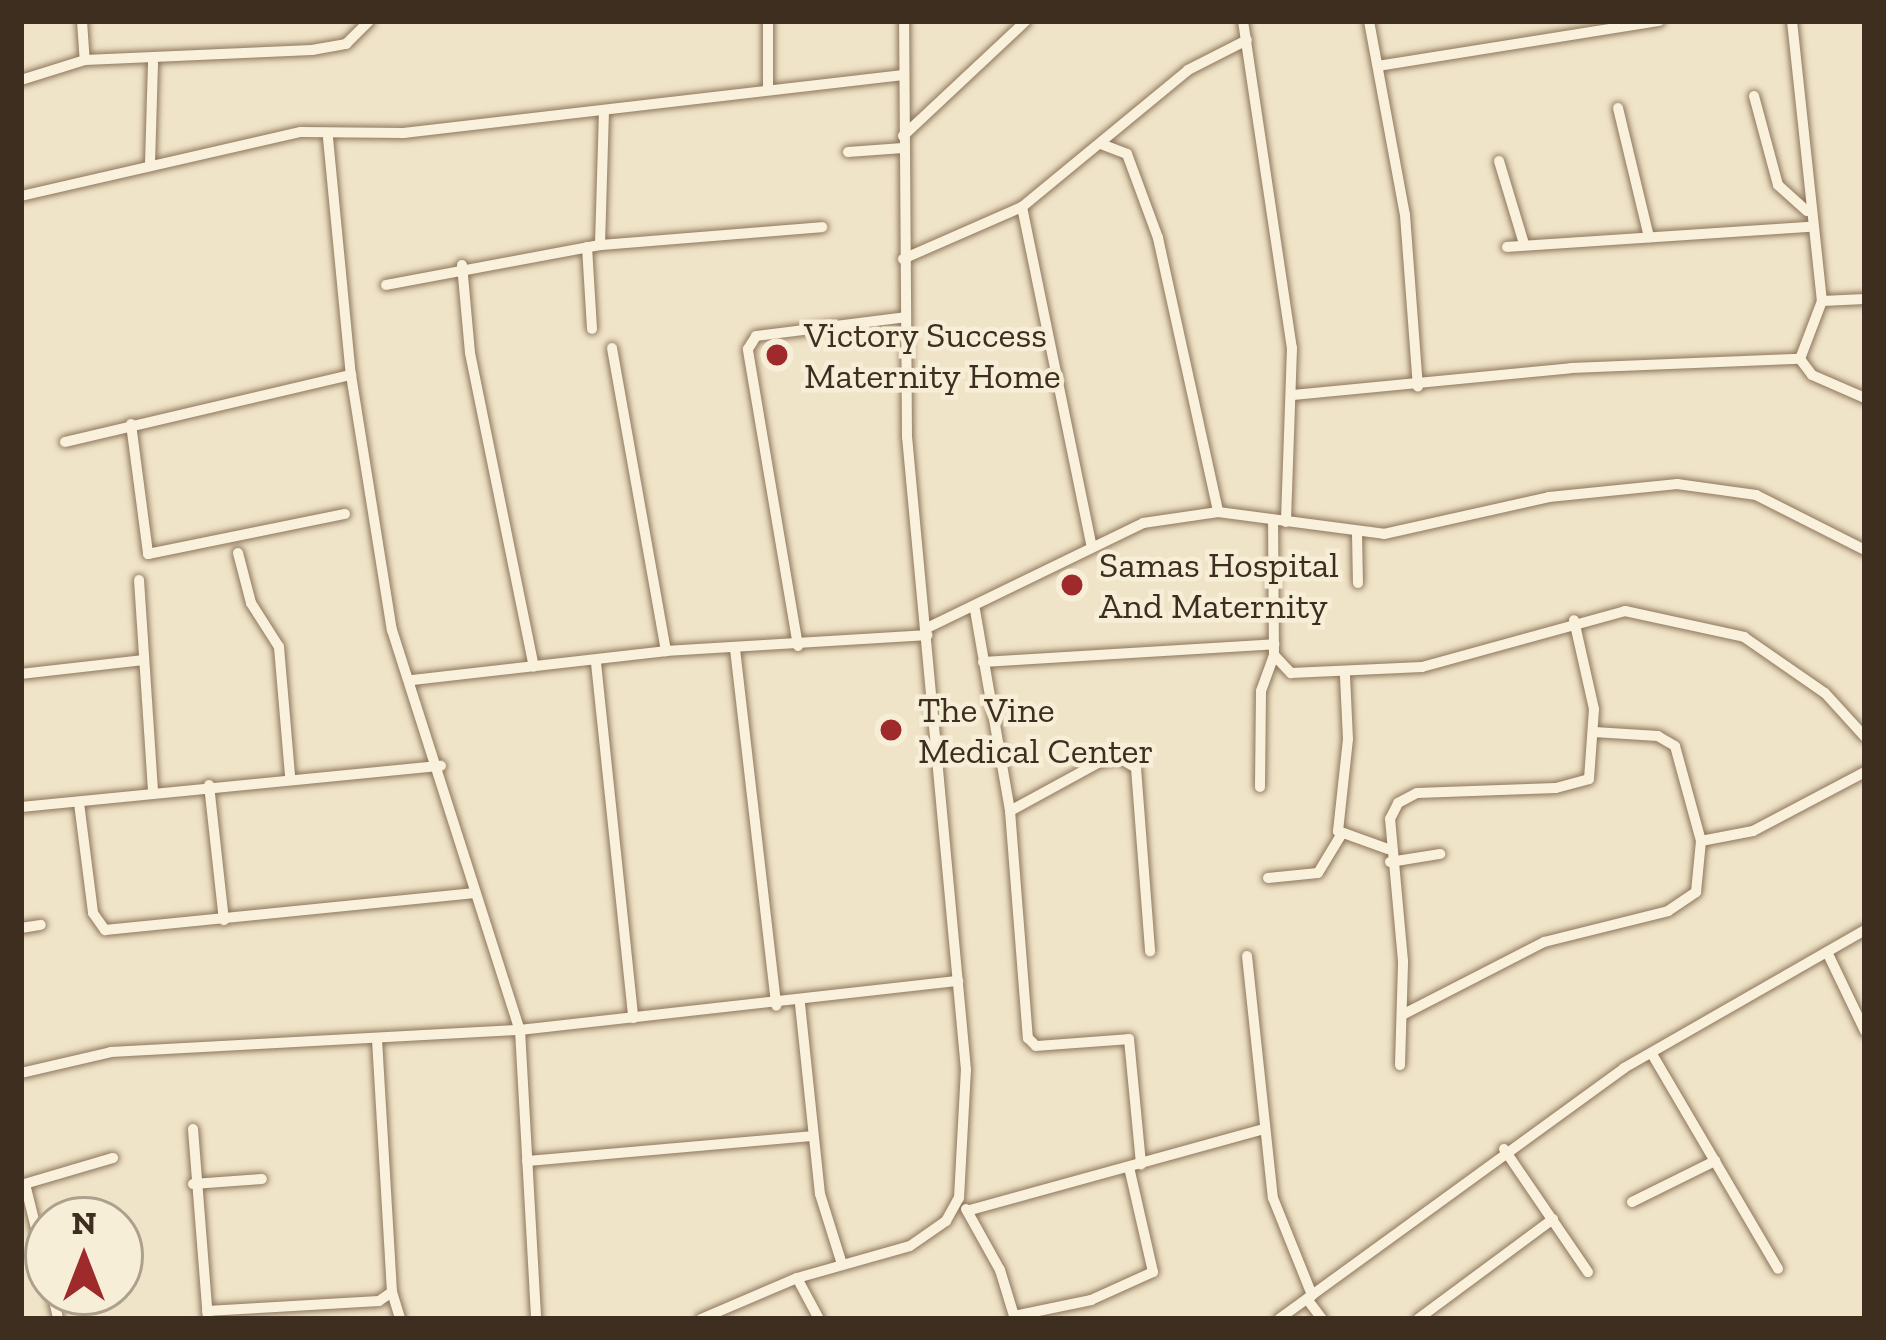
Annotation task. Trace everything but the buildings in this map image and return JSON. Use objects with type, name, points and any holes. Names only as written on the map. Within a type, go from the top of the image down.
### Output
[{"type":"street","points":[[82,21],[85,60]]},
{"type":"street","points":[[21,80],[85,60],[153,63],[346,44],[369,21]]},
{"type":"street","points":[[768,21],[768,88]]},
{"type":"street","points":[[904,21],[903,259],[913,563],[927,632],[958,982],[969,1127],[963,1207],[1014,1318],[1091,1300],[1153,1272],[1135,1166],[1127,1036],[1036,1046],[1028,1038],[1010,811],[975,610]]},
{"type":"street","points":[[848,152],[903,142],[1026,21]]},
{"type":"street","points":[[1243,21],[1283,254],[1293,395],[1286,522]]},
{"type":"street","points":[[1370,21],[1405,215],[1418,387]]},
{"type":"street","points":[[1378,66],[1658,21]]},
{"type":"street","points":[[1792,21],[1807,212],[1822,301],[1800,358]]},
{"type":"street","points":[[903,259],[1022,207],[1188,70],[1247,40]]},
{"type":"street","points":[[150,164],[153,63]]},
{"type":"street","points":[[21,196],[267,137],[328,137],[903,75]]},
{"type":"street","points":[[1754,96],[1778,185],[1807,212]]},
{"type":"street","points":[[1618,108],[1649,237]]},
{"type":"street","points":[[592,329],[604,110]]},
{"type":"street","points":[[328,137],[351,375],[381,578],[520,1030],[536,1319]]},
{"type":"street","points":[[1098,144],[1119,145],[1127,154],[1158,238],[1218,512]]},
{"type":"street","points":[[1498,160],[1524,244]]},
{"type":"street","points":[[1022,207],[1091,544]]},
{"type":"street","points":[[386,285],[462,265],[594,246],[822,227]]},
{"type":"street","points":[[1507,247],[1809,227]]},
{"type":"street","points":[[462,265],[470,353],[534,667]]},
{"type":"street","points":[[1822,301],[1865,299]]},
{"type":"street","points":[[799,646],[748,350],[756,336],[906,317]]},
{"type":"street","points":[[612,348],[666,651]]},
{"type":"street","points":[[1293,395],[1418,387],[1571,368],[1800,358]]},
{"type":"street","points":[[1800,358],[1812,375],[1865,398]]},
{"type":"street","points":[[65,442],[351,375]]},
{"type":"street","points":[[131,424],[148,554],[345,514]]},
{"type":"street","points":[[413,680],[596,663],[666,651],[799,646],[927,632],[1091,544],[1156,520],[1218,512],[1358,533],[1405,532],[1591,490],[1677,484],[1756,495],[1865,550]]},
{"type":"street","points":[[1260,787],[1261,691],[1274,650],[1273,520]]},
{"type":"street","points":[[1358,533],[1358,583]]},
{"type":"street","points":[[238,553],[251,603],[279,647],[290,776]]},
{"type":"street","points":[[139,580],[153,790]]},
{"type":"street","points":[[1274,650],[1291,674],[1345,676],[1464,661],[1574,620],[1625,611],[1744,637],[1825,693],[1865,737]]},
{"type":"street","points":[[1400,1065],[1402,1015],[1390,820],[1404,797],[1583,784],[1594,732],[1574,620]]},
{"type":"street","points":[[735,649],[746,802],[776,1006]]},
{"type":"street","points":[[983,662],[1274,650]]},
{"type":"street","points":[[21,674],[143,660]]},
{"type":"street","points":[[596,663],[633,1018]]},
{"type":"street","points":[[1268,878],[1318,873],[1341,835],[1345,676]]},
{"type":"street","points":[[1402,1015],[1544,942],[1683,905],[1696,892],[1701,841],[1675,746],[1658,736],[1594,732]]},
{"type":"street","points":[[1010,811],[1100,762],[1119,758],[1136,768],[1150,950]]},
{"type":"street","points":[[21,807],[290,776],[441,766]]},
{"type":"street","points":[[1701,841],[1753,830],[1865,772]]},
{"type":"street","points":[[208,785],[224,920]]},
{"type":"street","points":[[79,803],[100,927],[224,920],[475,893]]},
{"type":"street","points":[[1341,835],[1389,855],[1440,854]]},
{"type":"street","points":[[21,928],[41,925]]},
{"type":"street","points":[[1279,1319],[1504,1149],[1652,1054],[1865,930]]},
{"type":"street","points":[[1826,952],[1865,1031]]},
{"type":"street","points":[[1247,956],[1264,1129],[1281,1225],[1322,1319]]},
{"type":"street","points":[[21,1073],[111,1052],[520,1030],[800,1004],[958,982]]},
{"type":"street","points":[[800,1004],[812,1136],[842,1264]]},
{"type":"street","points":[[377,1041],[392,1292],[400,1319]]},
{"type":"street","points":[[1652,1054],[1778,1269]]},
{"type":"street","points":[[193,1129],[193,1184],[207,1315],[379,1301],[392,1292]]},
{"type":"street","points":[[701,1319],[722,1314],[797,1278],[910,1246],[963,1207],[1264,1129]]},
{"type":"street","points":[[527,1161],[812,1136]]},
{"type":"street","points":[[1504,1149],[1588,1272]]},
{"type":"street","points":[[23,1184],[113,1157]]},
{"type":"street","points":[[1632,1202],[1715,1161]]},
{"type":"street","points":[[193,1184],[262,1178]]},
{"type":"street","points":[[1418,1319],[1553,1219]]},
{"type":"street","points":[[797,1278],[819,1319]]},
{"type":"place","name":"Victory Success Maternity Home","points":[[777,355]]},
{"type":"place","name":"Samas Hospital And Maternity","points":[[1072,585]]},
{"type":"place","name":"The Vine Medical Center","points":[[891,730]]}]
